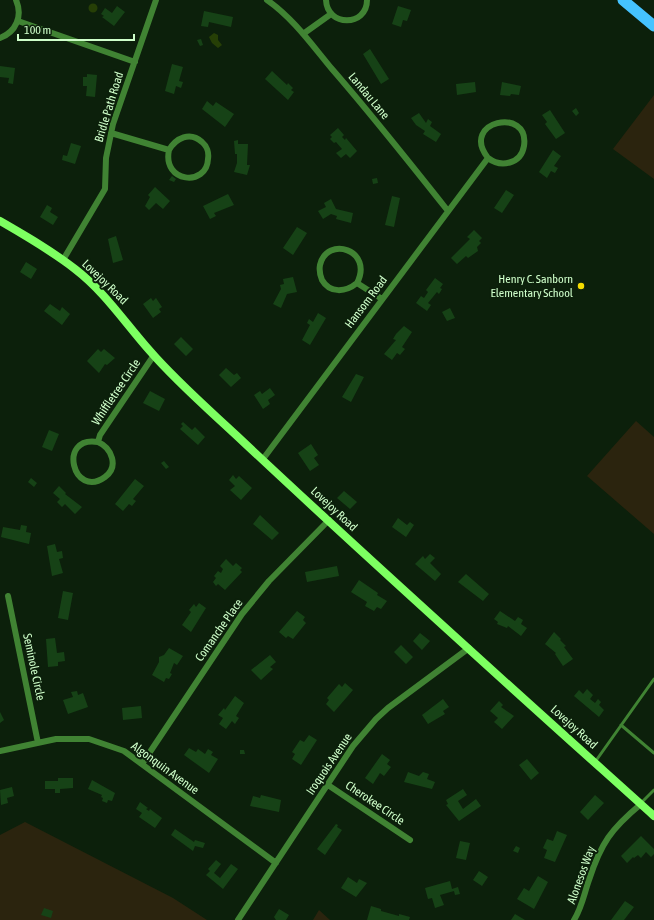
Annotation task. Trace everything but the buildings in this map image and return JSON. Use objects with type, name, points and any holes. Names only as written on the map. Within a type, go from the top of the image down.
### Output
[{"type":"highway","points":[[623,0],[654,26]]},
{"type":"main road","name":"Lovejoy Road","points":[[0,221],[76,269],[114,305],[154,355],[263,459],[654,816]]},
{"type":"street","points":[[0,38],[12,31],[18,21],[19,10],[16,0]]},
{"type":"street","name":"Bridle Path Road","points":[[63,260],[105,188],[107,173],[105,164],[111,133],[156,0]]},
{"type":"street","name":"Landau Lane","points":[[267,0],[278,8],[303,34],[382,128],[448,211]]},
{"type":"street","points":[[326,0],[327,8],[331,14],[342,21],[356,19],[365,9],[367,0]]},
{"type":"street","points":[[303,34],[331,14]]},
{"type":"street","points":[[18,21],[134,62]]},
{"type":"street","points":[[501,121],[514,125],[520,130],[524,143],[519,156],[514,161],[500,164],[488,158],[484,153],[481,139],[488,127],[501,121]]},
{"type":"street","points":[[111,133],[169,150]]},
{"type":"street","points":[[184,137],[197,138],[206,148],[208,154],[206,167],[196,176],[182,177],[171,170],[168,163],[169,150],[177,140],[184,137]]},
{"type":"street","name":"Hansom Road","points":[[263,459],[488,158]]},
{"type":"street","points":[[337,249],[344,249],[356,256],[361,269],[357,283],[346,290],[339,290],[327,286],[320,275],[319,269],[324,256],[337,249]]},
{"type":"street","points":[[357,283],[382,299]]},
{"type":"street","name":"Whiffletree Circle","points":[[98,442],[105,425],[154,355]]},
{"type":"street","name":"Whiffletree Circle","points":[[98,442],[106,446],[110,452],[112,460],[111,468],[104,478],[96,481],[88,481],[80,477],[74,470],[73,456],[78,448],[85,443],[98,442]]},
{"type":"street","name":"Comanche Place","points":[[142,764],[242,614],[269,581],[329,520]]},
{"type":"street","name":"Seminole Circle","points":[[8,596],[38,743]]},
{"type":"street","name":"Iroquois Avenue","points":[[238,920],[353,746],[376,719],[469,648]]},
{"type":"street","name":"Algonquin Avenue","points":[[0,751],[56,739],[89,739],[124,751],[276,863]]},
{"type":"street","name":"Cherokee Circle","points":[[328,785],[410,840]]},
{"type":"street","name":"Alonesos Way","points":[[574,920],[584,902],[594,866],[610,833],[620,822],[641,804]]},
{"type":"lane","points":[[595,762],[654,679]]},
{"type":"lane","points":[[621,725],[654,753]]},
{"type":"lane","points":[[641,804],[654,790]]},
{"type":"shaded area","points":[[91,4],[95,4],[97,8],[95,12],[91,12],[89,10],[89,6]]},
{"type":"shaded area","points":[[214,33],[218,35],[218,40],[222,45],[218,48],[212,43],[209,37]]},
{"type":"shaded area","points":[[654,95],[654,179],[613,149]]},
{"type":"shaded area","points":[[636,421],[654,437],[654,534],[587,476]]},
{"type":"shaded area","points":[[25,822],[173,898],[207,920],[0,920],[0,835]]},
{"type":"shaded area","points":[[319,910],[330,920],[313,920]]},
{"type":"place","name":"Henry C. Sanborn Elementary School","points":[[581,286]]}]
